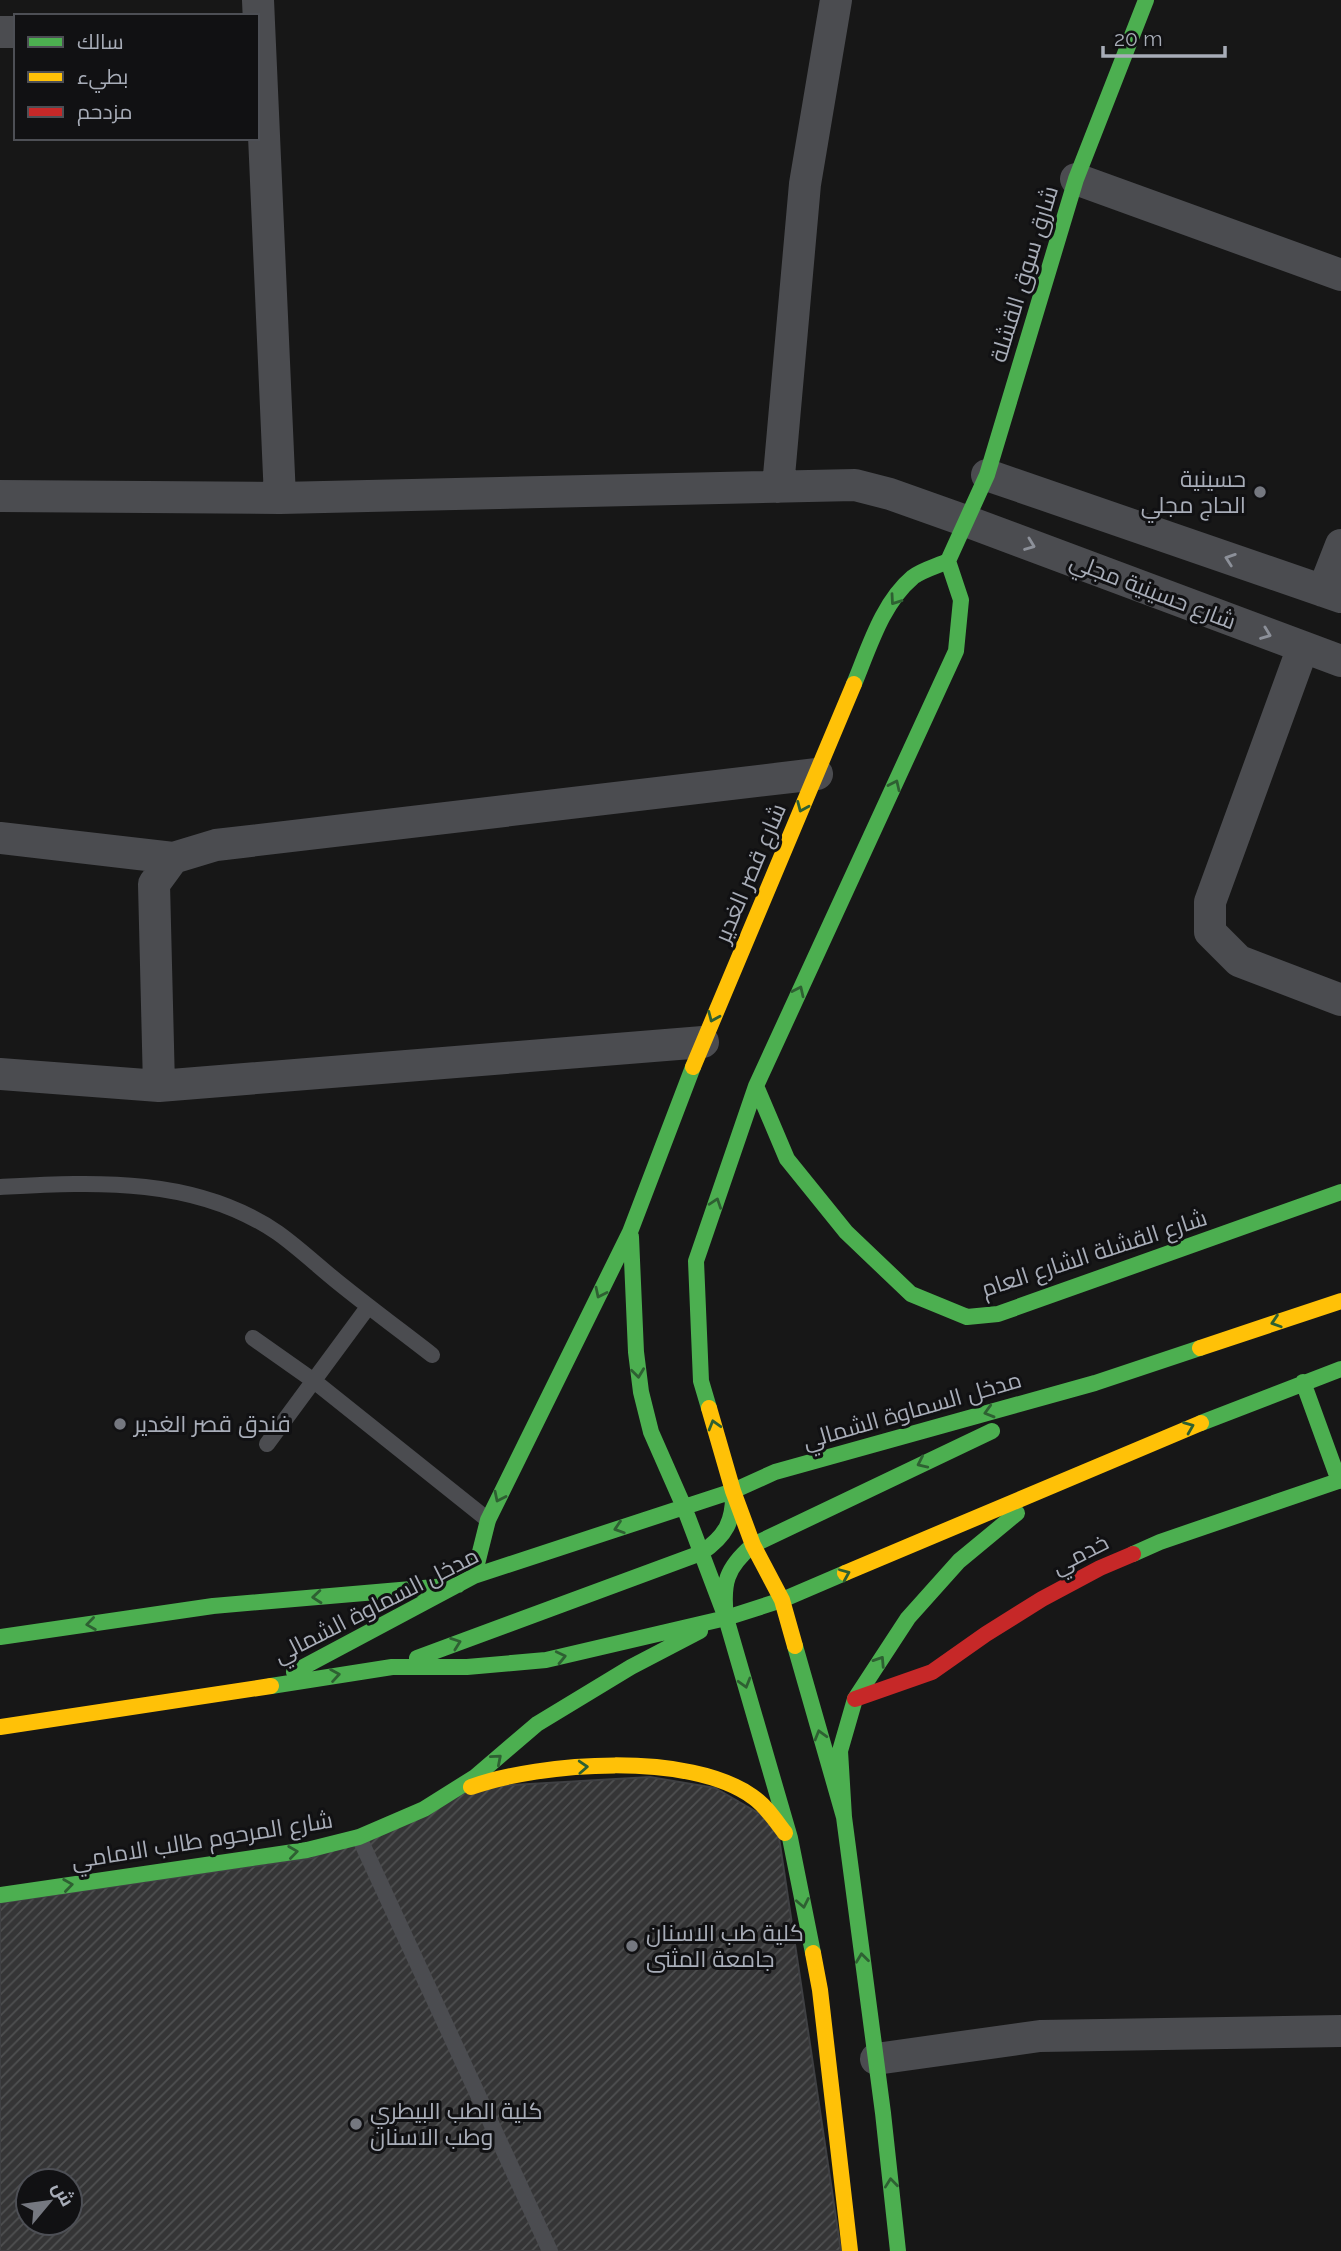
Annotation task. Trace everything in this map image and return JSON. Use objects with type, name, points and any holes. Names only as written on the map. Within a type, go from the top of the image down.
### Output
[{"type":"main road","name":"شارق سوق القشلة","points":[[948,561],[988,475],[1076,179],[1146,0]]},
{"type":"main road","name":"شارع قصر الغدير","points":[[474,1576],[488,1520],[630,1232],[703,1042],[879,624],[897,595],[914,576],[948,561]]},
{"type":"main road","points":[[844,1817],[782,1600],[753,1545],[733,1490],[701,1381],[696,1261],[756,1086],[956,651],[961,600],[948,561]]},
{"type":"main road","name":"شارع القشلة الشارع العام","points":[[756,1086],[787,1159],[846,1233],[911,1294],[967,1317],[998,1314],[1341,1192]]},
{"type":"main road","points":[[630,1232],[636,1352],[641,1392],[651,1432],[684,1507],[726,1618],[790,1838],[820,1990],[850,2251]]},
{"type":"main road","name":"مدخل السماوة الشمالي","points":[[268,1686],[474,1576],[684,1507],[775,1472],[1095,1383],[1341,1301]]},
{"type":"main road","name":"مدخل السماوة الشمالي","points":[[268,1686],[391,1667],[467,1667],[546,1660],[726,1618],[782,1600],[1165,1437],[1341,1369]]},
{"type":"main road","points":[[1303,1382],[1340,1481]]},
{"type":"main road","points":[[726,1618],[724,1582],[738,1556],[753,1545],[865,1489],[1095,1383]]},
{"type":"main road","points":[[898,2251],[844,1817],[840,1751],[855,1699],[908,1618],[959,1561],[1027,1504],[1165,1437]]},
{"type":"main road","name":"خدمي","points":[[855,1699],[932,1672],[1042,1599],[1160,1542],[1340,1481]]},
{"type":"main road","points":[[391,1667],[701,1553],[717,1542],[732,1522],[733,1490]]},
{"type":"main road","points":[[0,1637],[213,1606],[458,1585]]},
{"type":"main road","name":"شارع المرحوم طالب الامامي","points":[[0,1895],[307,1850],[359,1837],[424,1808],[475,1777],[537,1724],[631,1667],[726,1618]]},
{"type":"main road","points":[[0,1727],[268,1686]]},
{"type":"main road","points":[[424,1808],[483,1782],[541,1770],[617,1765],[674,1770],[718,1778],[752,1795],[790,1838]]},
{"type":"street","points":[[778,487],[805,184],[836,0]]},
{"type":"street","points":[[259,35],[280,498]]},
{"type":"street","points":[[1076,179],[1341,275]]},
{"type":"street","points":[[988,475],[1332,594],[1341,545]]},
{"type":"street","name":"شارع حسينية مجلي","points":[[0,496],[280,498],[855,485],[890,494],[966,521],[1341,661]]},
{"type":"street","points":[[1303,647],[1210,902],[1210,932],[1239,961],[1341,1000]]},
{"type":"street","points":[[0,838],[173,858],[216,845],[817,774]]},
{"type":"street","points":[[159,1086],[154,884],[173,858]]},
{"type":"street","points":[[0,1074],[159,1086],[703,1042]]},
{"type":"street","points":[[876,2059],[1041,2036],[1341,2031]]},
{"type":"lane","points":[[0,1187],[86,1182],[128,1184],[167,1189],[207,1199],[243,1214],[277,1233],[432,1355]]},
{"type":"lane","points":[[267,1444],[368,1307]]},
{"type":"lane","points":[[253,1338],[314,1381],[488,1520]]},
{"type":"lane","points":[[359,1837],[550,2251]]},
{"type":"building","name":"كلية طب الاسنان جامعة المثنى","points":[[650,1777],[715,1788],[777,1824],[841,2251],[0,2251],[0,1903],[312,1858],[478,1787]]},
{"type":"traffic: fast","points":[[948,561],[987,475],[1076,179],[1146,0]]},
{"type":"traffic: fast","points":[[854,684],[878,627],[902,588],[913,577],[948,561]]},
{"type":"traffic: fast","points":[[709,1408],[701,1381],[696,1261],[756,1086],[956,651],[961,600],[948,561]]},
{"type":"traffic: fast","points":[[474,1576],[488,1520],[630,1232],[693,1067]]},
{"type":"traffic: fast","points":[[756,1086],[787,1159],[846,1232],[911,1294],[967,1317],[998,1314],[1341,1192]]},
{"type":"traffic: fast","points":[[631,1237],[636,1352],[641,1392],[651,1432],[684,1507],[726,1618],[790,1838],[813,1953]]},
{"type":"traffic: fast","points":[[294,1672],[474,1576],[733,1491],[775,1472],[1095,1383],[1200,1348]]},
{"type":"traffic: fast","points":[[1201,1423],[1341,1369]]},
{"type":"traffic: fast","points":[[1303,1382],[1339,1481]]},
{"type":"traffic: fast","points":[[726,1618],[725,1595],[728,1577],[737,1561],[753,1545],[992,1431]]},
{"type":"traffic: fast","points":[[1133,1554],[1160,1542],[1341,1480]]},
{"type":"traffic: fast","points":[[417,1658],[701,1553],[717,1540],[727,1527],[732,1511],[733,1491]]},
{"type":"traffic: fast","points":[[844,1817],[840,1751],[855,1699],[908,1618],[959,1561],[1017,1513]]},
{"type":"traffic: fast","points":[[271,1686],[392,1667],[467,1667],[546,1660],[726,1618],[782,1600],[845,1573]]},
{"type":"traffic: fast","points":[[0,1637],[213,1606],[458,1585]]},
{"type":"traffic: fast","points":[[0,1895],[307,1850],[359,1837],[424,1809],[475,1777],[537,1724],[631,1667],[700,1631]]},
{"type":"traffic: fast","points":[[795,1646],[844,1817],[883,2113],[898,2251]]},
{"type":"traffic: slow","points":[[693,1067],[854,684]]},
{"type":"traffic: slow","points":[[1200,1348],[1341,1301]]},
{"type":"traffic: slow","points":[[709,1408],[733,1491],[753,1545],[782,1600],[795,1646]]},
{"type":"traffic: slow","points":[[845,1573],[1201,1423]]},
{"type":"traffic: slow","points":[[0,1727],[271,1686]]},
{"type":"traffic: slow","points":[[471,1787],[501,1778],[574,1767],[655,1767],[726,1782],[753,1797],[785,1833]]},
{"type":"traffic: slow","points":[[813,1953],[820,1990],[850,2251]]},
{"type":"traffic: jam","points":[[855,1699],[932,1672],[1042,1599],[1133,1554]]},
{"type":"place","name":"حسينية الحاج مجلي","points":[[1260,492]]},
{"type":"place","name":"فندق قصر الغدير","points":[[120,1424]]},
{"type":"place","name":"كلية طب الاسنان جامعة المثنى","points":[[632,1946]]},
{"type":"place","name":"كلية الطب البيطري وطب الاسنان","points":[[356,2124]]}]
